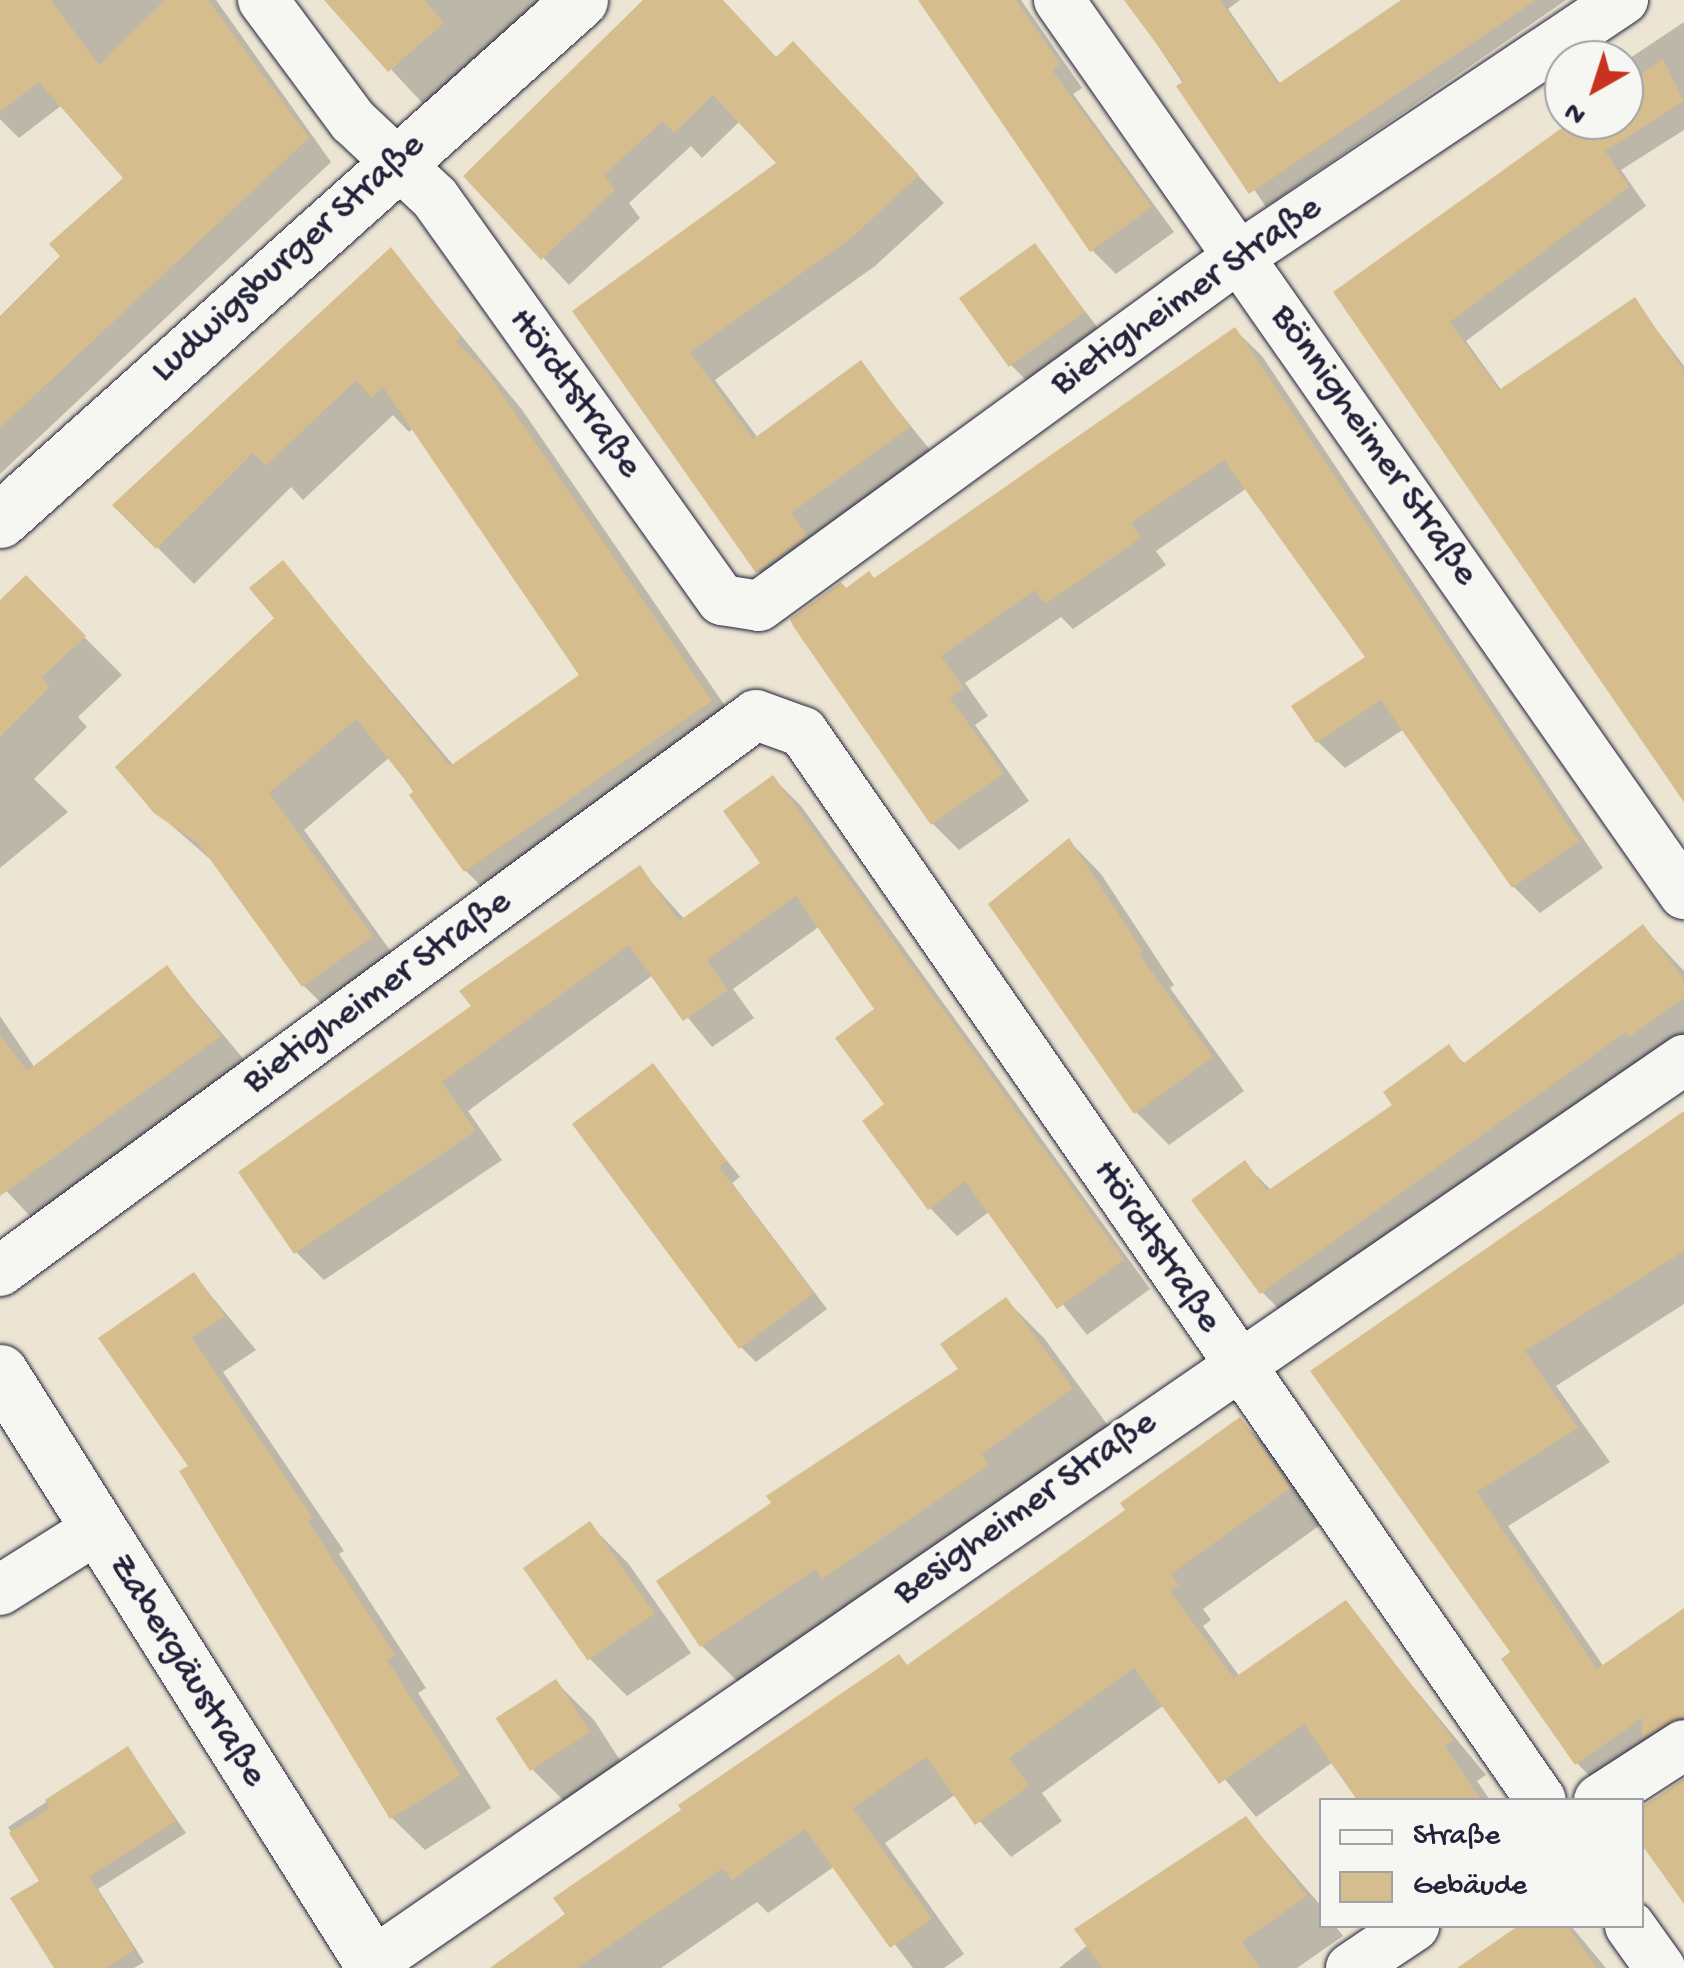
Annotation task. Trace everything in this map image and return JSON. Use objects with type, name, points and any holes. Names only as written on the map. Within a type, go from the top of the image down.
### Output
[{"type":"main road","name":"Ludwigsburger Straße","points":[[0,520],[580,0]]},
{"type":"main road","name":"Zabergäustraße","points":[[0,1372],[373,1966]]},
{"type":"street","name":"Hördtstraße","points":[[263,0],[353,121],[434,198],[722,600],[760,606]]},
{"type":"street","name":"Bönnigheimer Straße","points":[[1059,0],[1684,894]]},
{"type":"street","name":"Bietigheimer Straße","points":[[760,606],[1240,256],[1624,0]]},
{"type":"street","name":"Hördtstraße","points":[[756,715],[803,732],[1540,1798]]},
{"type":"street","name":"Bietigheimer Straße","points":[[0,1271],[756,715]]},
{"type":"street","name":"Besigheimer Straße","points":[[373,1966],[1236,1363],[1684,1060]]},
{"type":"street","points":[[0,1590],[97,1529]]},
{"type":"street","points":[[1602,1798],[1684,1745]]},
{"type":"street","points":[[1351,1968],[1411,1928]]},
{"type":"street","points":[[1631,1928],[1660,1968]]},
{"type":"building","points":[[0,0],[51,0],[99,65],[165,0],[208,0],[309,138],[0,428],[0,316],[60,256],[49,244],[123,178],[39,82],[0,112]]},
{"type":"building","points":[[324,0],[424,0],[444,23],[388,72]]},
{"type":"building","points":[[643,0],[723,0],[776,57],[793,41],[919,175],[849,240],[690,352],[753,439],[861,360],[910,427],[791,513],[807,535],[756,573],[572,311],[776,163],[713,95],[674,133],[663,121],[604,175],[615,190],[541,260],[463,176]]},
{"type":"building","points":[[918,0],[1016,0],[1060,64],[1052,70],[1152,207],[1090,252]]},
{"type":"building","points":[[1124,0],[1220,0],[1278,84],[1401,0],[1536,0],[1249,194],[1176,86],[1184,81]]},
{"type":"building","points":[[1663,59],[1684,101],[1644,126],[1644,72]]},
{"type":"building","points":[[1545,140],[1622,140],[1605,151],[1629,187],[1450,322],[1499,390],[1635,297],[1684,371],[1684,802],[1333,292]]},
{"type":"building","points":[[1035,243],[1085,312],[1009,367],[959,298]]},
{"type":"building","points":[[391,247],[461,337],[456,342],[487,372],[712,701],[464,872],[409,795],[414,791],[356,719],[269,793],[373,936],[302,987],[199,844],[154,813],[115,767],[274,618],[249,588],[283,560],[450,766],[579,675],[383,387],[372,398],[356,380],[266,466],[253,453],[156,549],[112,505]]},
{"type":"building","points":[[1235,327],[1579,841],[1512,888],[1381,700],[1316,743],[1291,706],[1365,657],[1224,460],[1131,523],[1141,538],[1045,604],[1035,590],[941,656],[964,688],[950,698],[1004,773],[931,825],[793,626],[790,619],[841,582],[846,588],[869,571],[874,578]]},
{"type":"building","points":[[26,575],[86,636],[42,677],[50,687],[0,737],[0,600]]},
{"type":"building","points":[[773,775],[1124,1260],[1057,1309],[965,1181],[928,1210],[862,1121],[884,1104],[835,1038],[874,1009],[796,896],[707,960],[728,990],[683,1021],[629,945],[442,1082],[476,1131],[294,1254],[238,1172],[471,1006],[459,991],[640,865],[679,921],[760,863],[723,811]]},
{"type":"building","points":[[1069,838],[1143,951],[1139,954],[1213,1057],[1134,1114],[988,904]]},
{"type":"building","points":[[1643,924],[1684,980],[1684,998],[1629,1037],[1626,1032],[1260,1294],[1191,1200],[1245,1160],[1267,1191],[1392,1105],[1383,1092],[1449,1044],[1463,1064]]},
{"type":"building","points":[[167,965],[221,1036],[0,1196],[0,1034],[27,1071]]},
{"type":"building","points":[[653,1063],[727,1161],[719,1167],[814,1293],[739,1349],[572,1124]]},
{"type":"building","points":[[1684,1111],[1684,1251],[1525,1351],[1578,1428],[1477,1492],[1597,1669],[1684,1608],[1684,1716],[1642,1738],[1642,1718],[1575,1765],[1501,1659],[1510,1652],[1310,1371]]},
{"type":"building","points":[[194,1272],[225,1316],[192,1338],[313,1518],[308,1521],[395,1655],[387,1660],[461,1775],[390,1819],[179,1471],[188,1466],[98,1338]]},
{"type":"building","points":[[1006,1297],[1073,1388],[982,1454],[989,1465],[822,1579],[816,1569],[700,1647],[656,1581],[771,1503],[766,1496],[958,1369],[940,1344]]},
{"type":"building","points":[[1240,1417],[1291,1488],[1171,1574],[1179,1585],[1170,1591],[1234,1678],[1346,1600],[1454,1740],[1445,1746],[1480,1798],[1356,1798],[1304,1724],[1219,1784],[1134,1668],[1009,1758],[1029,1786],[975,1825],[926,1757],[853,1808],[932,1919],[890,1948],[805,1829],[732,1880],[723,1868],[577,1968],[490,1968],[565,1914],[553,1898],[681,1810],[678,1805],[899,1654],[907,1665],[1125,1510],[1120,1503]]},
{"type":"building","points":[[590,1521],[655,1614],[588,1661],[523,1568]]},
{"type":"building","points":[[556,1679],[590,1732],[530,1771],[496,1718]]},
{"type":"building","points":[[128,1746],[176,1821],[89,1877],[135,1950],[106,1968],[54,1968],[10,1898],[39,1881],[9,1833],[50,1808],[45,1800]]},
{"type":"building","points":[[1684,1779],[1684,1904],[1644,1848],[1644,1806]]},
{"type":"building","points":[[1246,1816],[1307,1896],[1242,1942],[1260,1968],[1102,1968],[1074,1929]]},
{"type":"building","points":[[1515,1928],[1568,1928],[1597,1968],[1457,1968]]}]
